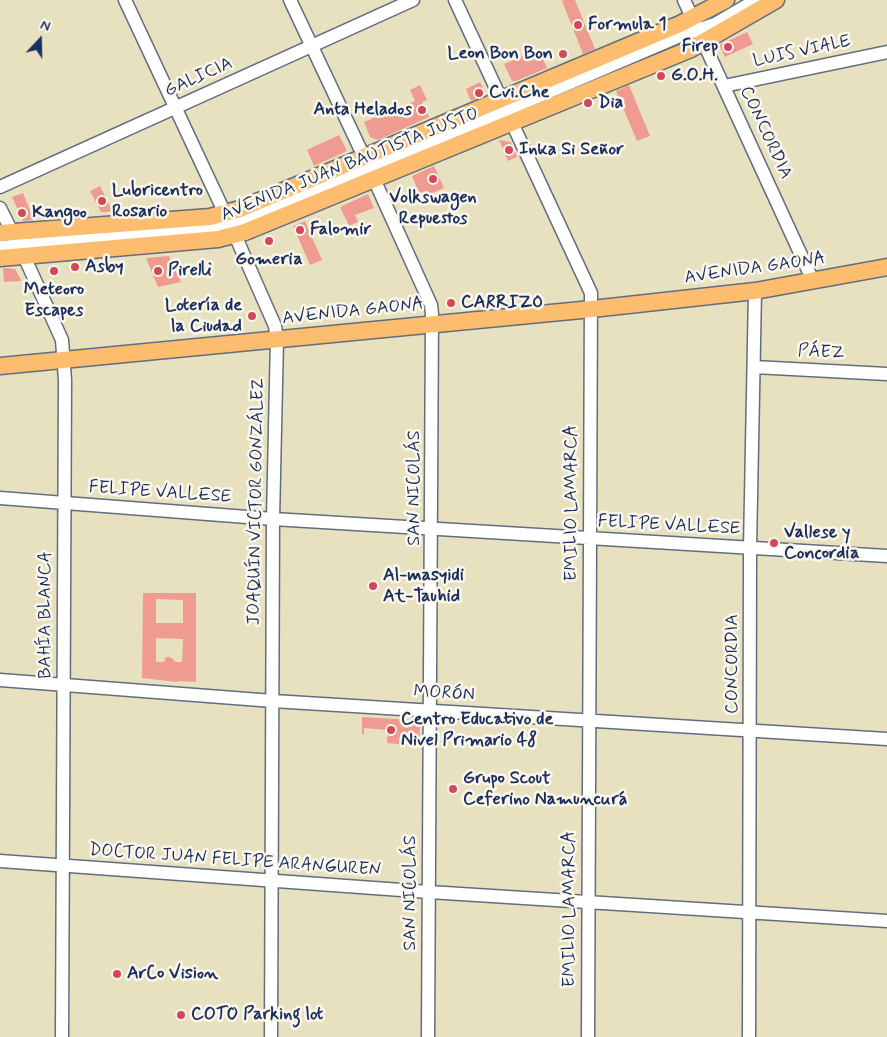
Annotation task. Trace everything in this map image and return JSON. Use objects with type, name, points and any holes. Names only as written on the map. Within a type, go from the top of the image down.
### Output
[{"type":"main road","name":"AVENIDA JUAN BAUTISTA JUSTO","points":[[0,258],[14,242],[210,216],[230,224],[698,30],[726,0]]},
{"type":"main road","name":"AVENIDA JUAN BAUTISTA JUSTO","points":[[14,242],[212,239],[262,201],[369,168],[698,30],[776,0]]},
{"type":"main road","name":"AVENIDA GAONA","points":[[0,366],[592,309],[755,291],[887,267]]},
{"type":"street","name":"JOAQUÍN VICTOR GONZÁLEZ","points":[[125,0],[273,318],[277,339],[273,519],[271,1037]]},
{"type":"street","name":"SAN NICOLÁS","points":[[290,0],[431,305],[433,324],[428,1037]]},
{"type":"street","name":"GALICIA","points":[[0,187],[413,0]]},
{"type":"street","name":"EMILIO LAMARCA","points":[[455,0],[591,293],[588,1037]]},
{"type":"street","name":"CONCORDIA","points":[[684,0],[813,281]]},
{"type":"street","points":[[698,30],[715,24],[756,0]]},
{"type":"street","name":"LUIS VIALE","points":[[724,86],[887,52]]},
{"type":"street","name":"BAHÍA BLANCA","points":[[0,208],[14,242],[62,340],[66,380],[62,1037]]},
{"type":"street","points":[[0,247],[14,242]]},
{"type":"street","name":"CONCORDIA","points":[[750,1037],[750,548],[755,291]]},
{"type":"street","name":"PÁEZ","points":[[754,367],[887,374]]},
{"type":"street","name":"FELIPE VALLESE","points":[[0,498],[273,519],[887,556]]},
{"type":"street","name":"MORÓN","points":[[0,680],[272,700],[887,738]]},
{"type":"street","name":"DOCTOR JUAN FELIPE ARANGUREN","points":[[0,861],[272,882],[887,921]]},
{"type":"building","name":"Formula 1","points":[[575,0],[595,49],[583,54],[562,1]]},
{"type":"building","points":[[747,32],[753,44],[725,57],[719,45]]},
{"type":"building","points":[[539,49],[547,68],[512,81],[504,64]]},
{"type":"building","points":[[480,82],[485,92],[483,96],[471,101],[466,89]]},
{"type":"building","points":[[420,85],[427,100],[422,102],[429,117],[378,140],[370,137],[364,122],[415,101],[410,90]]},
{"type":"building","points":[[629,85],[650,136],[637,141],[616,91]]},
{"type":"building","points":[[339,135],[347,151],[314,166],[307,150]]},
{"type":"building","name":"Inka Si Señor","points":[[499,140],[511,142],[517,157],[508,161]]},
{"type":"building","points":[[434,166],[444,188],[421,198],[412,176]]},
{"type":"building","name":"Lubricentro Rosario","points":[[100,186],[113,212],[101,212],[90,191]]},
{"type":"building","points":[[23,193],[34,220],[23,221],[12,197]]},
{"type":"building","points":[[368,194],[374,208],[355,215],[358,222],[349,226],[340,207]]},
{"type":"building","points":[[305,221],[322,260],[310,265],[293,226]]},
{"type":"building","points":[[169,256],[181,282],[158,287],[146,258]]},
{"type":"building","points":[[3,268],[15,269],[21,281],[4,282]]},
{"type":"building","points":[[143,593],[196,593],[196,682],[142,678]],"holes":[[[156,599],[183,600],[183,623],[156,623]],[[156,638],[183,639],[182,662],[175,662],[169,657],[166,657],[164,662],[156,662]]]},
{"type":"building","name":"Centro Educativo de Nivel Primario 48","points":[[362,717],[414,720],[420,727],[419,746],[387,743],[388,730],[364,728],[364,734],[362,734]]},
{"type":"place","name":"Formula 1","points":[[578,25]]},
{"type":"place","name":"Firep","points":[[728,47]]},
{"type":"place","name":"Leon Bon Bon","points":[[563,54]]},
{"type":"place","name":"G.O.H.","points":[[661,76]]},
{"type":"place","name":"Cvi.Che","points":[[479,93]]},
{"type":"place","name":"Dia","points":[[588,103]]},
{"type":"place","name":"Anta Helados","points":[[422,110]]},
{"type":"place","name":"Inka Si Señor","points":[[509,150]]},
{"type":"place","name":"Volkswagen Repuestos","points":[[433,179]]},
{"type":"place","name":"Lubricentro Rosario","points":[[102,201]]},
{"type":"place","name":"Kangoo","points":[[22,213]]},
{"type":"place","name":"Falomir","points":[[300,230]]},
{"type":"place","name":"Gomeria","points":[[269,241]]},
{"type":"place","name":"Asby","points":[[75,267]]},
{"type":"place","name":"Meteoro Escapes","points":[[54,271]]},
{"type":"place","name":"Pirelli","points":[[158,271]]},
{"type":"place","name":"CARRIZO","points":[[451,303]]},
{"type":"place","name":"Lotería de la Ciudad","points":[[252,316]]},
{"type":"place","name":"Vallese y Concordia","points":[[774,543]]},
{"type":"place","name":"Al-masyidi At-Tauhid","points":[[373,586]]},
{"type":"place","name":"Centro Educativo de Nivel Primario 48","points":[[391,730]]},
{"type":"place","name":"Grupo Scout Ceferino Namuncurá","points":[[453,789]]},
{"type":"place","name":"ArCo Vision","points":[[117,974]]},
{"type":"place","name":"COTO Parking lot","points":[[181,1015]]}]
